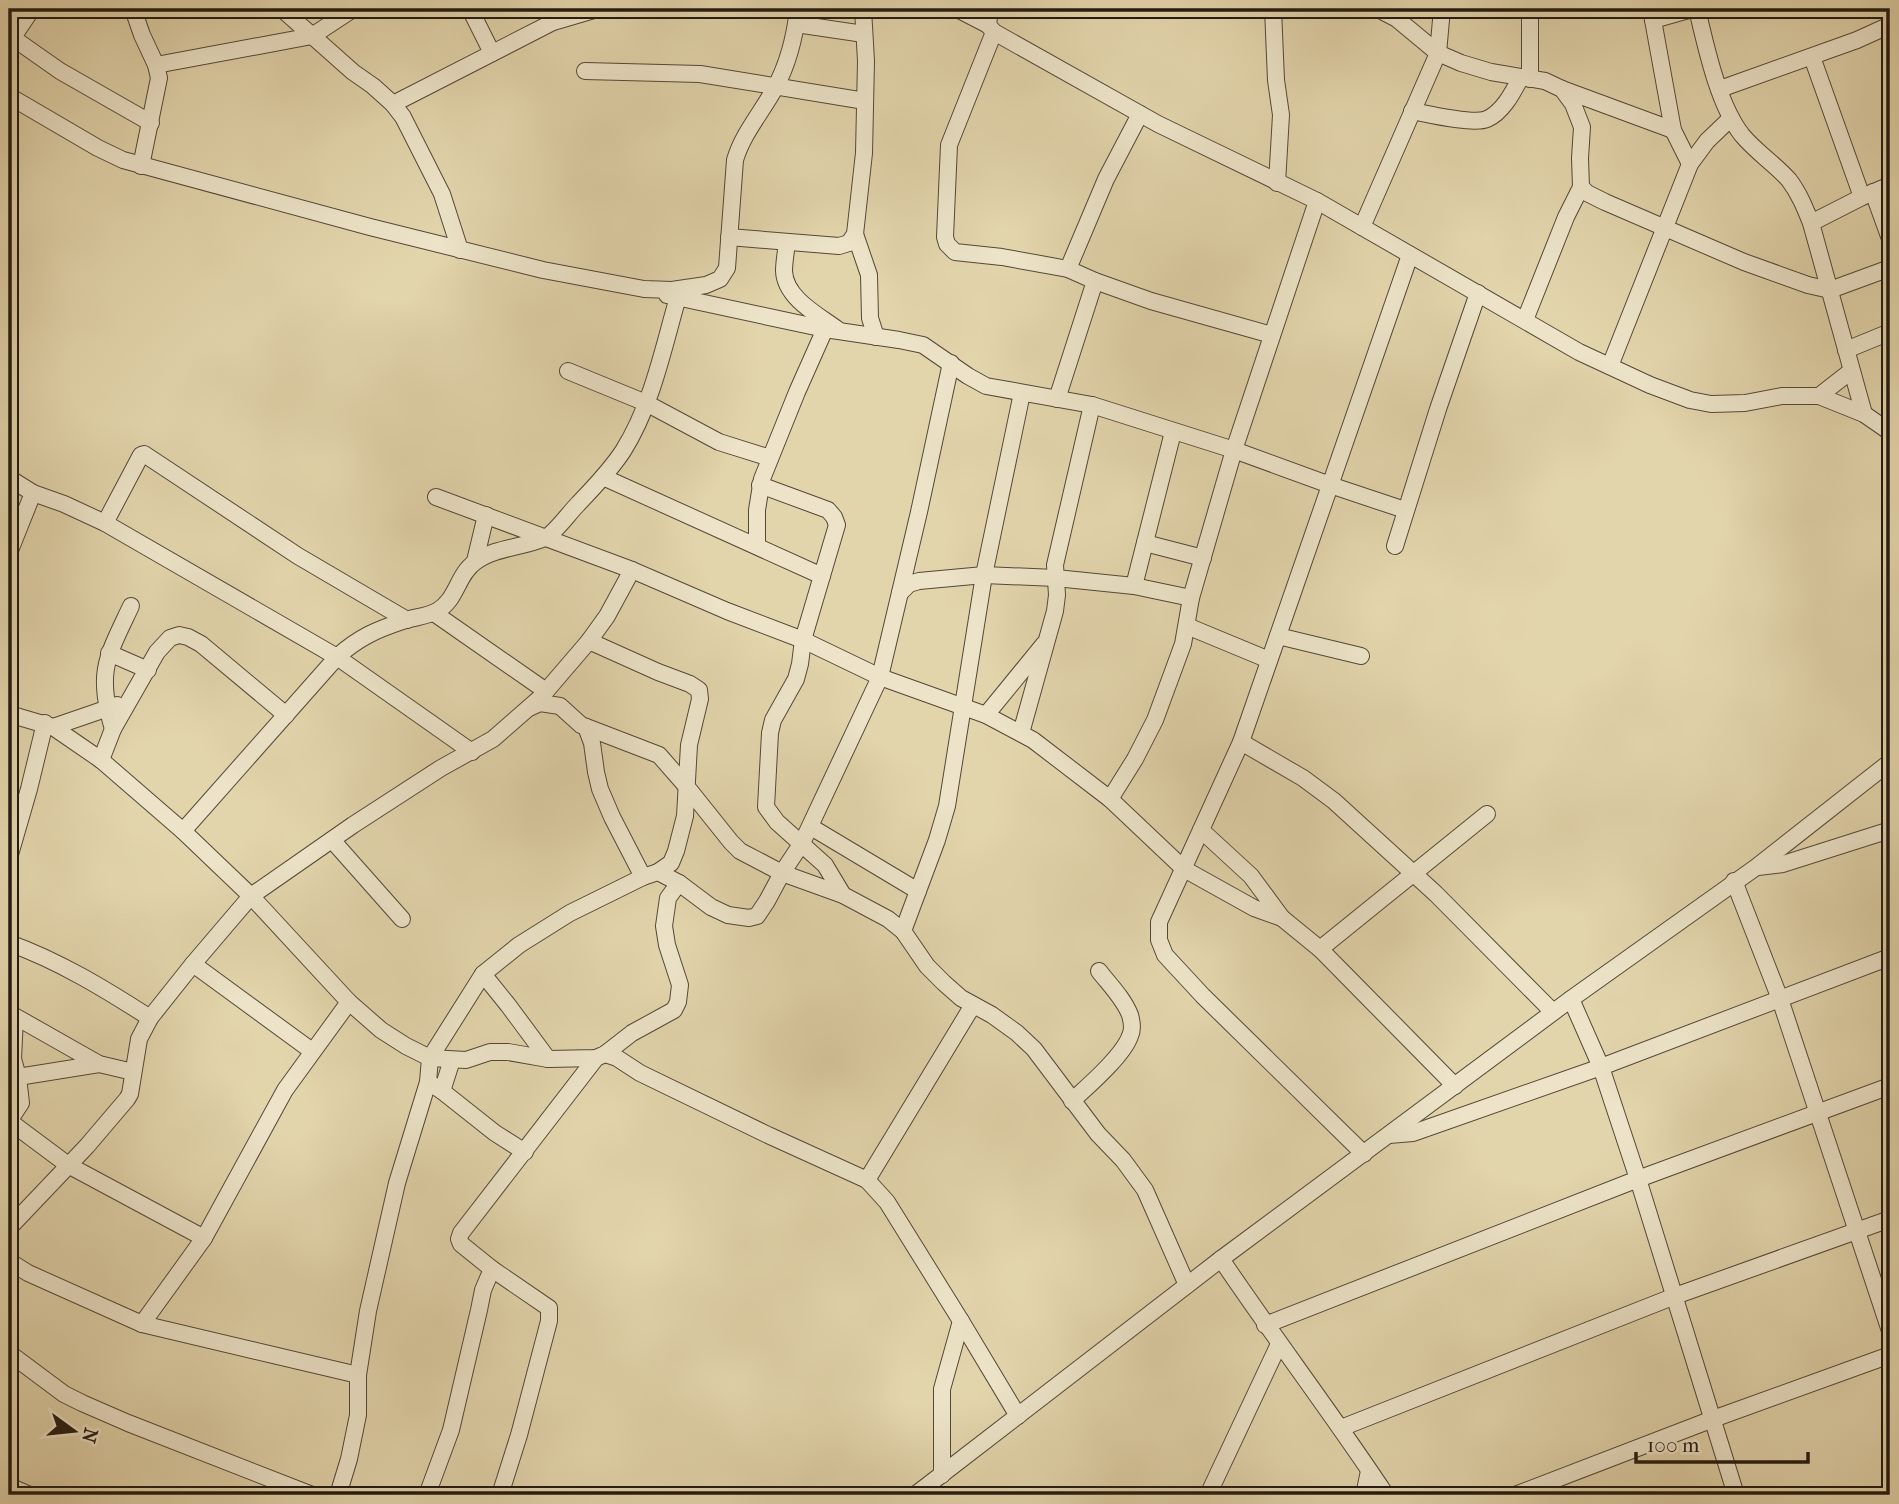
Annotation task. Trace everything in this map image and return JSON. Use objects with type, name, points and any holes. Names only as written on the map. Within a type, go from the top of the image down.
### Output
[{"type":"street","points":[[32,9],[11,41],[151,123]]},
{"type":"street","points":[[133,9],[159,78],[141,166]]},
{"type":"street","points":[[282,9],[393,104],[403,117],[442,194],[460,250]]},
{"type":"street","points":[[156,65],[312,36],[353,9]]},
{"type":"street","points":[[470,9],[492,53]]},
{"type":"street","points":[[393,104],[553,22],[594,9]]},
{"type":"street","points":[[863,9],[864,153],[855,234],[869,275],[870,318],[876,337]]},
{"type":"street","points":[[957,9],[991,22],[1009,40],[1140,114],[1317,201],[1579,352],[1650,385],[1711,404],[1745,403],[1782,396],[1819,396],[1864,414],[1890,432]]},
{"type":"street","points":[[1273,9],[1276,80],[1281,115],[1277,183]]},
{"type":"street","points":[[1378,9],[1397,19],[1438,53],[1461,63],[1545,81],[1673,130]]},
{"type":"street","points":[[1362,227],[1438,53],[1442,9]]},
{"type":"street","points":[[1412,111],[1476,121],[1487,120],[1497,112],[1525,78],[1530,9]]},
{"type":"street","points":[[1690,164],[1673,130],[1652,14],[1694,9],[1731,118],[1743,136],[1788,179],[1801,198],[1811,223],[1864,414]]},
{"type":"street","points":[[1888,9],[1890,14]]},
{"type":"street","points":[[644,289],[672,290],[706,285],[720,279],[727,268],[733,180],[738,150],[776,87],[791,49],[797,16],[864,34]]},
{"type":"street","points":[[991,22],[989,49],[949,145],[945,237],[947,244],[955,252],[962,254],[1002,257],[1068,269],[1151,302],[1272,335]]},
{"type":"street","points":[[1720,89],[1812,57],[1890,25]]},
{"type":"street","points":[[989,49],[1009,40]]},
{"type":"street","points":[[1812,57],[1868,195],[1890,239]]},
{"type":"street","points":[[585,71],[700,75],[865,101]]},
{"type":"street","points":[[1525,320],[1566,217],[1581,187],[1582,127],[1573,104],[1562,89]]},
{"type":"street","points":[[9,96],[98,148],[141,166],[543,270],[835,330],[923,345],[986,386],[1092,405],[1234,450],[1405,510]]},
{"type":"street","points":[[1068,269],[1106,179],[1140,114]]},
{"type":"street","points":[[1610,366],[1690,164],[1707,141],[1731,118]]},
{"type":"street","points":[[1811,223],[1890,185]]},
{"type":"street","points":[[1581,187],[1587,193],[1744,262],[1808,285],[1830,290],[1890,268]]},
{"type":"street","points":[[1110,799],[1155,720],[1183,644],[1191,598],[1234,450],[1317,201]]},
{"type":"street","points":[[729,237],[839,246],[849,243],[855,234]]},
{"type":"street","points":[[787,243],[784,274],[790,288],[808,308],[835,330]]},
{"type":"street","points":[[1364,1154],[1203,996],[1165,955],[1159,940],[1158,922],[1241,741],[1410,255]]},
{"type":"street","points":[[1057,399],[1095,281]]},
{"type":"street","points":[[1395,546],[1478,293]]},
{"type":"street","points":[[183,831],[337,657],[353,643],[369,634],[434,613],[447,604],[464,571],[475,561],[490,553],[547,537],[603,477],[623,451],[637,425],[653,385],[678,297]]},
{"type":"street","points":[[757,545],[760,485],[797,392],[835,330],[870,318]]},
{"type":"street","points":[[1846,351],[1890,332]]},
{"type":"street","points":[[586,727],[592,743],[600,789],[612,817],[651,875],[679,883],[711,907],[728,915],[749,918],[757,916],[803,843],[880,677],[951,363]]},
{"type":"street","points":[[1819,396],[1851,371]]},
{"type":"street","points":[[568,372],[646,403],[719,442],[770,458]]},
{"type":"street","points":[[903,930],[947,806],[984,575],[1021,394]]},
{"type":"street","points":[[1021,733],[1055,611],[1055,565],[1092,405]]},
{"type":"street","points":[[1133,586],[1172,432]]},
{"type":"street","points":[[104,523],[144,454],[298,556],[407,620]]},
{"type":"street","points":[[603,477],[822,576]]},
{"type":"street","points":[[9,478],[33,493],[104,523],[337,657],[472,752]]},
{"type":"street","points":[[760,485],[828,510],[837,525],[803,640],[796,679],[773,720],[766,807],[777,822],[825,865],[843,895]]},
{"type":"street","points":[[9,553],[33,493]]},
{"type":"street","points":[[436,497],[632,570],[803,640],[880,677],[986,715],[1033,740],[1110,799],[1184,869],[1254,908],[1282,918]]},
{"type":"street","points":[[475,561],[486,515]]},
{"type":"street","points":[[1146,543],[1203,558]]},
{"type":"street","points":[[9,1228],[87,1146],[127,1099],[139,1040],[150,1018],[251,896],[441,768],[493,739],[546,691],[589,641],[607,616],[632,570]]},
{"type":"street","points":[[900,593],[909,584],[919,581],[984,575],[1056,578],[1133,586],[1191,598]]},
{"type":"street","points":[[113,729],[107,709],[104,675],[109,653],[131,606]]},
{"type":"street","points":[[434,613],[546,691]]},
{"type":"street","points":[[1187,626],[1269,660]]},
{"type":"street","points":[[101,760],[113,729],[157,652],[170,638],[178,635],[201,644],[286,715]]},
{"type":"street","points":[[1278,636],[1361,656]]},
{"type":"street","points":[[986,715],[1047,639]]},
{"type":"street","points":[[338,1495],[358,1415],[358,1375],[368,1311],[397,1183],[428,1082],[430,1058],[483,974],[519,946],[570,913],[671,863],[676,851],[685,816],[689,745],[699,690],[589,641]]},
{"type":"street","points":[[109,653],[148,670]]},
{"type":"street","points":[[49,725],[107,709],[131,698]]},
{"type":"street","points":[[527,709],[540,703],[560,706],[581,725],[659,755],[740,851],[782,873],[843,895],[903,930],[927,966],[961,998],[1017,1033],[1034,1049],[1098,1134],[1124,1160],[1145,1190],[1187,1285]]},
{"type":"street","points":[[9,714],[49,725],[101,760],[183,831],[251,896],[349,1003],[381,1030],[406,1046],[430,1058],[452,1060],[466,1060],[490,1052],[508,1052],[548,1059],[601,1056],[617,1058],[640,1073],[867,1180],[887,1202],[1018,1416]]},
{"type":"street","points":[[9,858],[49,725]]},
{"type":"street","points":[[1241,741],[1303,778],[1334,802],[1436,894],[1553,1012]]},
{"type":"street","points":[[915,1495],[1221,1259],[1553,1012],[1755,868],[1890,762]]},
{"type":"street","points":[[1320,949],[1487,814]]},
{"type":"street","points":[[811,827],[918,891]]},
{"type":"street","points":[[1201,830],[1251,876],[1282,918],[1320,949],[1455,1086]]},
{"type":"street","points":[[1755,868],[1795,860],[1890,830]]},
{"type":"street","points":[[332,840],[402,919]]},
{"type":"street","points":[[1734,881],[1780,999],[1890,1331]]},
{"type":"street","points":[[500,1495],[519,1435],[550,1313],[549,1308],[492,1269],[461,1244],[459,1239],[601,1056],[632,1033],[674,1010],[680,985],[664,926],[668,898],[679,883]]},
{"type":"street","points":[[9,943],[46,958],[106,990],[150,1018]]},
{"type":"street","points":[[1388,1135],[1413,1133],[1601,1067],[1890,957]]},
{"type":"street","points":[[193,964],[312,1051]]},
{"type":"street","points":[[1072,1101],[1102,1073],[1132,1033],[1131,1018],[1126,1005],[1099,971]]},
{"type":"street","points":[[483,974],[548,1059]]},
{"type":"street","points":[[1571,999],[1601,1067],[1736,1495]]},
{"type":"street","points":[[142,1324],[204,1238],[285,1090],[349,1003]]},
{"type":"street","points":[[867,1180],[973,1005]]},
{"type":"street","points":[[12,1015],[99,1064],[133,1072]]},
{"type":"street","points":[[12,1015],[13,1050],[21,1103],[9,1121],[68,1165],[204,1238]]},
{"type":"street","points":[[442,1091],[452,1060]]},
{"type":"street","points":[[18,1077],[99,1064]]},
{"type":"street","points":[[428,1082],[495,1133],[525,1152]]},
{"type":"street","points":[[1265,1325],[1638,1179],[1890,1086]]},
{"type":"street","points":[[1341,1428],[1675,1296],[1890,1219]]},
{"type":"street","points":[[1221,1259],[1386,1495]]},
{"type":"street","points":[[9,1261],[28,1273],[142,1324],[358,1375]]},
{"type":"street","points":[[427,1495],[451,1430],[480,1310],[482,1290],[492,1269]]},
{"type":"street","points":[[942,1475],[943,1389],[961,1321]]},
{"type":"street","points":[[1208,1495],[1279,1344]]},
{"type":"street","points":[[9,1353],[64,1394],[82,1403],[312,1495]]},
{"type":"street","points":[[1515,1495],[1890,1355]]},
{"type":"street","points":[[1364,1495],[1369,1471]]},
{"type":"street","points":[[9,1486],[30,1495]]},
{"type":"street","points":[[1885,1495],[1890,1493]]}]
